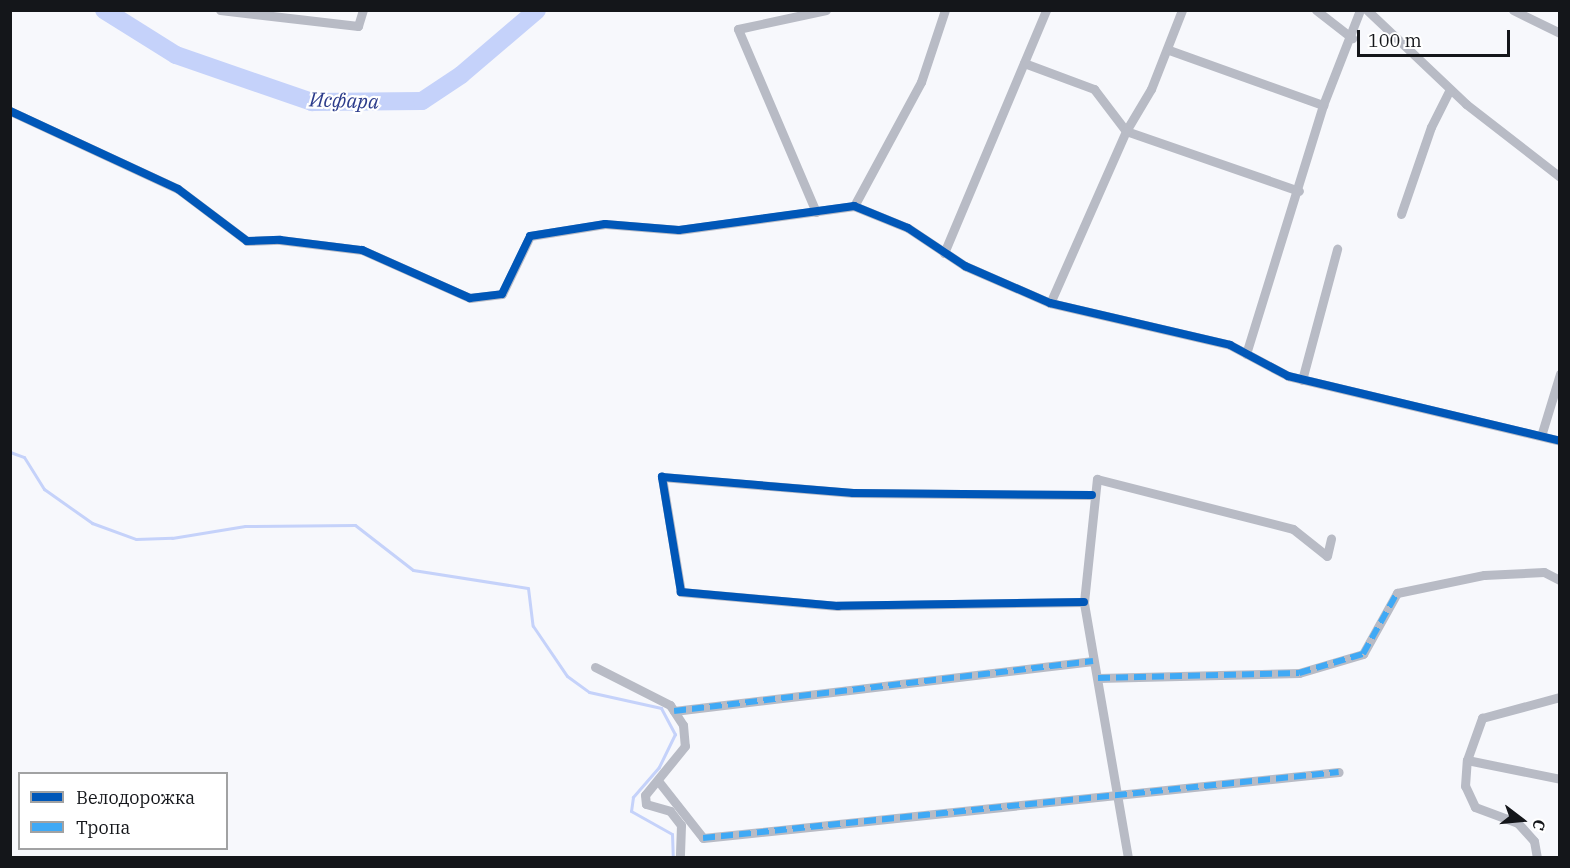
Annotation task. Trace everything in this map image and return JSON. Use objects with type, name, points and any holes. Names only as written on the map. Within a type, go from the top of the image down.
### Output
[{"type":"street","points":[[220,10],[358,26],[363,10]]},
{"type":"street","points":[[816,212],[738,29],[826,10]]},
{"type":"street","points":[[854,206],[921,82],[945,10]]},
{"type":"street","points":[[944,253],[1046,10]]},
{"type":"street","points":[[1050,303],[1126,131],[1152,89],[1169,50],[1182,10]]},
{"type":"street","points":[[1316,10],[1352,38]]},
{"type":"street","points":[[1246,354],[1299,191],[1323,105],[1352,38],[1360,10]]},
{"type":"street","points":[[1367,10],[1450,89],[1560,177]]},
{"type":"street","points":[[1513,10],[1560,33]]},
{"type":"street","points":[[1169,50],[1323,105]]},
{"type":"street","points":[[1024,63],[1094,89],[1126,131],[1299,191]]},
{"type":"street","points":[[1401,214],[1431,127],[1450,89]]},
{"type":"street","points":[[10,111],[178,189],[247,241],[280,240],[362,250],[470,298],[502,294],[530,236],[605,224],[679,230],[854,206],[908,228],[944,253],[1050,303],[1230,345],[1302,380],[1560,441]]},
{"type":"street","points":[[1302,380],[1337,249]]},
{"type":"street","points":[[1540,436],[1560,374]]},
{"type":"street","points":[[1084,602],[838,606],[681,592],[662,477],[853,493],[1092,495]]},
{"type":"street","points":[[1128,858],[1084,602],[1092,495],[1097,479],[1222,508],[1293,529],[1327,556],[1331,538]]},
{"type":"street","points":[[1098,678],[1299,673],[1363,654],[1397,593],[1484,575],[1544,572],[1560,580]]},
{"type":"street","points":[[674,711],[1094,661]]},
{"type":"street","points":[[595,667],[650,692],[674,711],[683,725],[686,746],[659,782],[645,795],[646,804],[670,811],[681,825],[680,858]]},
{"type":"street","points":[[1538,858],[1534,841],[1518,824],[1475,807],[1465,786],[1467,760],[1482,718],[1560,697]]},
{"type":"street","points":[[1467,760],[1560,779]]},
{"type":"street","points":[[659,782],[703,838],[1117,793],[1339,772]]},
{"type":"waterway","name":"Исфара","points":[[104,10],[176,55],[312,102],[422,101],[461,75],[537,10]]},
{"type":"waterway","points":[[10,452],[24,457],[44,489],[92,523],[136,539],[172,538],[245,526],[355,525],[413,570],[528,588],[533,626],[567,676],[589,692],[661,708],[675,734],[659,767],[633,797],[631,811],[672,834],[673,858]]},
{"type":"marked path","points":[[1098,678],[1299,673],[1363,654],[1397,593]]},
{"type":"marked path","points":[[674,711],[1093,661]]},
{"type":"marked path","points":[[703,838],[1339,772]]},
{"type":"cycle path","points":[[10,111],[178,189],[247,241],[280,240],[362,250],[470,298],[502,294],[530,236],[605,224],[679,230],[854,206],[908,228],[965,266],[1050,303],[1230,345],[1288,376],[1560,441]]},
{"type":"cycle path","points":[[1084,602],[838,606],[681,592],[662,477],[853,493],[1092,495]]}]
